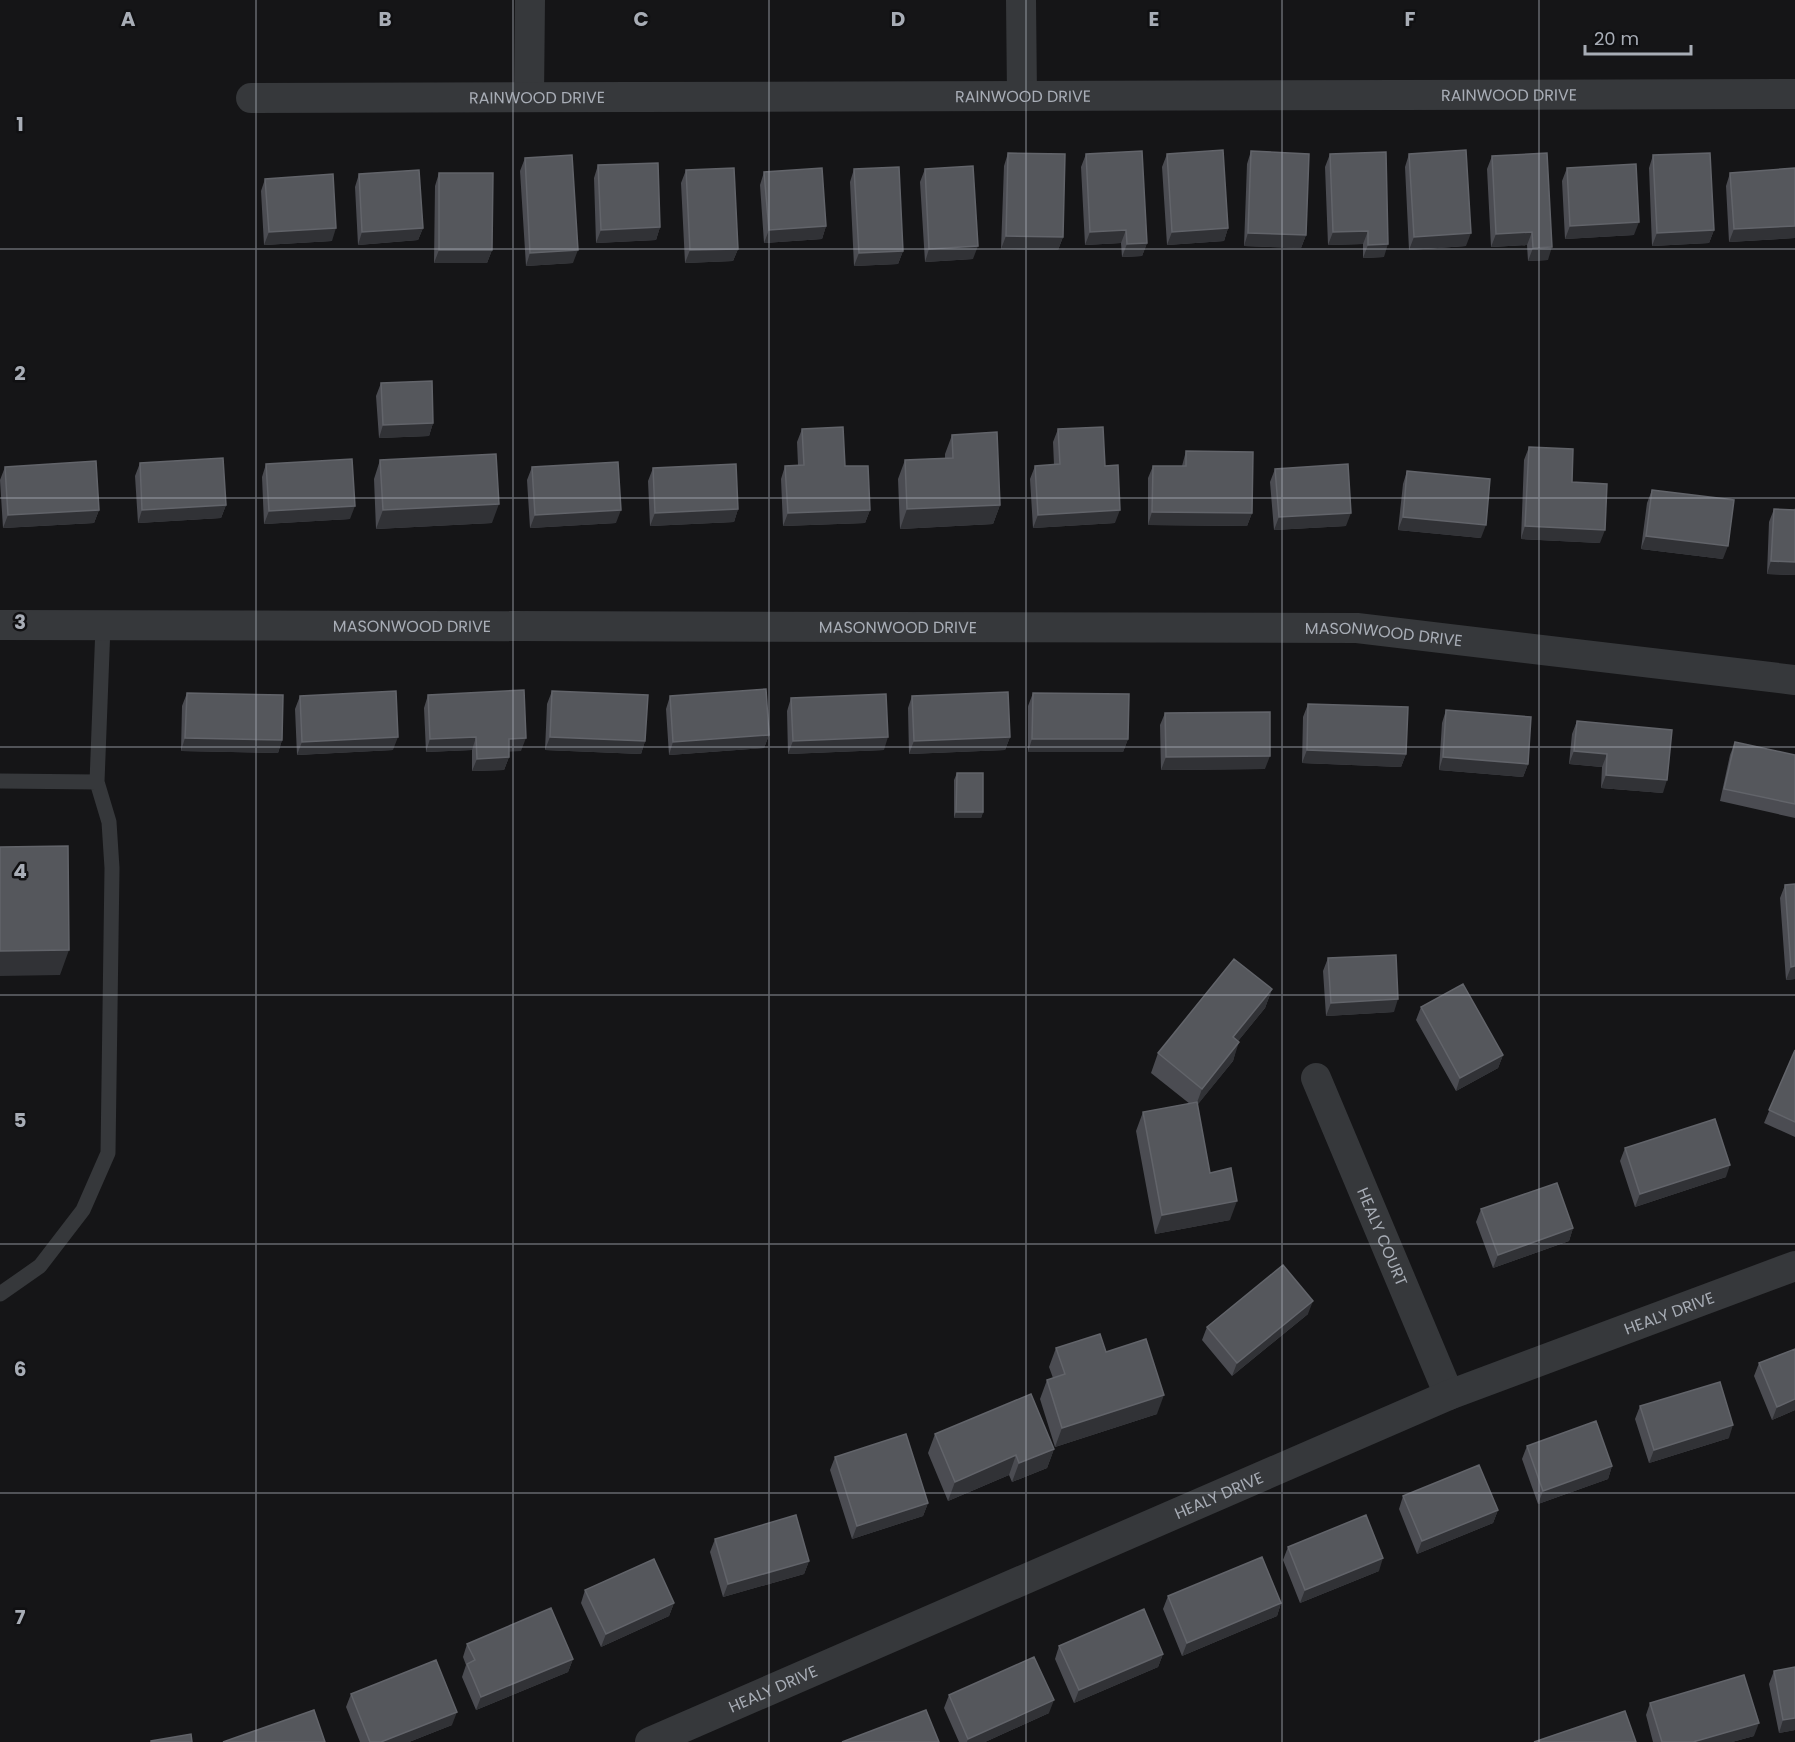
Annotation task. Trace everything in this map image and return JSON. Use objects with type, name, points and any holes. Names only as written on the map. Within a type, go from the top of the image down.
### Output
[{"type":"street","points":[[529,97],[530,0]]},
{"type":"street","points":[[1020,0],[1022,95]]},
{"type":"street","name":"RAINWOOD DRIVE","points":[[251,98],[1795,94]]},
{"type":"street","name":"MASONWOOD DRIVE","points":[[0,626],[1357,628],[1795,680]]},
{"type":"street","name":"HEALY COURT","points":[[1316,1078],[1449,1395]]},
{"type":"street","name":"HEALY DRIVE","points":[[650,1742],[1449,1395],[1795,1266]]},
{"type":"lane","points":[[0,1294],[40,1266],[82,1210],[108,1153],[112,867],[109,822],[97,782],[103,626]]},
{"type":"lane","points":[[0,781],[97,782]]},
{"type":"building","points":[[1223,150],[1228,228],[1172,232],[1167,154]]},
{"type":"building","points":[[1466,150],[1471,233],[1414,237],[1409,154]]},
{"type":"building","points":[[1142,151],[1147,243],[1127,244],[1126,230],[1090,232],[1086,154]]},
{"type":"building","points":[[1251,151],[1309,154],[1306,235],[1248,233]]},
{"type":"building","points":[[1386,152],[1388,244],[1368,245],[1368,231],[1333,232],[1330,154]]},
{"type":"building","points":[[1008,153],[1065,154],[1063,237],[1006,236]]},
{"type":"building","points":[[1547,153],[1552,247],[1533,248],[1532,232],[1496,234],[1492,156]]},
{"type":"building","points":[[1710,153],[1714,230],[1657,233],[1653,155]]},
{"type":"building","points":[[572,155],[578,250],[530,253],[525,158]]},
{"type":"building","points":[[658,163],[660,227],[601,230],[598,165]]},
{"type":"building","points":[[1636,164],[1639,222],[1570,226],[1567,168]]},
{"type":"building","points":[[973,166],[978,246],[929,249],[925,169]]},
{"type":"building","points":[[899,167],[903,251],[859,253],[854,169]]},
{"type":"building","points":[[734,168],[738,249],[690,250],[686,170]]},
{"type":"building","points":[[822,168],[826,226],[769,230],[764,172]]},
{"type":"building","points":[[1795,168],[1795,226],[1734,229],[1730,173]]},
{"type":"building","points":[[419,170],[423,228],[362,232],[359,174]]},
{"type":"building","points":[[439,173],[493,173],[492,250],[439,250]]},
{"type":"building","points":[[333,174],[336,228],[269,232],[265,179]]},
{"type":"building","points":[[432,381],[433,423],[383,425],[381,383]]},
{"type":"building","points":[[843,427],[845,466],[868,466],[870,510],[788,513],[785,466],[804,465],[802,429]]},
{"type":"building","points":[[1103,427],[1105,466],[1118,465],[1120,510],[1038,515],[1035,466],[1060,464],[1058,429]]},
{"type":"building","points":[[997,432],[1000,505],[907,509],[905,460],[953,458],[952,435]]},
{"type":"building","points":[[1529,447],[1573,449],[1572,482],[1607,484],[1605,530],[1525,526]]},
{"type":"building","points":[[1186,451],[1253,452],[1252,513],[1152,512],[1153,466],[1186,466]]},
{"type":"building","points":[[496,454],[499,504],[383,510],[380,460]]},
{"type":"building","points":[[223,458],[226,505],[142,510],[140,463]]},
{"type":"building","points":[[352,459],[355,506],[269,511],[266,464]]},
{"type":"building","points":[[96,461],[99,510],[8,515],[5,467]]},
{"type":"building","points":[[618,462],[621,510],[535,515],[532,467]]},
{"type":"building","points":[[736,464],[738,509],[655,513],[653,468]]},
{"type":"building","points":[[1348,464],[1351,513],[1279,517],[1275,469]]},
{"type":"building","points":[[1407,471],[1490,479],[1486,525],[1403,517]]},
{"type":"building","points":[[1652,490],[1734,500],[1728,546],[1646,536]]},
{"type":"building","points":[[1774,509],[1795,510],[1795,562],[1771,561]]},
{"type":"building","points":[[766,689],[769,735],[673,742],[670,696]]},
{"type":"building","points":[[524,690],[526,738],[509,739],[509,757],[477,759],[476,737],[430,739],[428,695]]},
{"type":"building","points":[[396,691],[398,737],[302,742],[300,696]]},
{"type":"building","points":[[552,691],[648,695],[645,741],[550,737]]},
{"type":"building","points":[[1008,692],[1010,737],[914,741],[912,696]]},
{"type":"building","points":[[187,693],[283,695],[282,740],[185,738]]},
{"type":"building","points":[[1033,693],[1129,694],[1128,739],[1032,739]]},
{"type":"building","points":[[886,694],[888,737],[793,741],[791,698]]},
{"type":"building","points":[[1308,704],[1408,707],[1406,754],[1307,750]]},
{"type":"building","points":[[1446,710],[1531,717],[1528,764],[1443,757]]},
{"type":"building","points":[[1270,712],[1270,756],[1166,757],[1165,713]]},
{"type":"building","points":[[1577,721],[1672,730],[1667,780],[1606,775],[1607,754],[1574,751]]},
{"type":"building","points":[[1735,742],[1795,755],[1795,804],[1724,789]]},
{"type":"building","points":[[957,773],[983,773],[983,812],[956,812]]},
{"type":"building","points":[[68,846],[69,950],[0,951],[0,847]]},
{"type":"building","points":[[1795,884],[1795,966],[1791,967],[1785,885]]},
{"type":"building","points":[[1396,955],[1398,999],[1331,1003],[1328,958]]},
{"type":"building","points":[[1234,959],[1272,989],[1233,1037],[1239,1042],[1202,1089],[1158,1053]]},
{"type":"building","points":[[1463,984],[1503,1055],[1460,1078],[1421,1007]]},
{"type":"building","points":[[1795,1050],[1795,1122],[1769,1110]]},
{"type":"building","points":[[1197,1102],[1210,1173],[1231,1168],[1237,1201],[1162,1215],[1143,1112]]},
{"type":"building","points":[[1715,1119],[1730,1165],[1640,1194],[1625,1148]]},
{"type":"building","points":[[1557,1183],[1573,1228],[1498,1255],[1481,1209]]},
{"type":"building","points":[[1283,1265],[1313,1301],[1237,1363],[1207,1327]]},
{"type":"building","points":[[1100,1334],[1106,1352],[1146,1339],[1164,1395],[1062,1428],[1047,1380],[1065,1374],[1056,1348]]},
{"type":"building","points":[[1795,1349],[1795,1399],[1777,1407],[1759,1363]]},
{"type":"building","points":[[1720,1382],[1733,1425],[1654,1450],[1640,1406]]},
{"type":"building","points":[[1031,1394],[1054,1449],[1019,1463],[1016,1455],[955,1482],[935,1434]]},
{"type":"building","points":[[1596,1421],[1612,1466],[1543,1491],[1527,1446]]},
{"type":"building","points":[[906,1434],[928,1503],[857,1526],[835,1457]]},
{"type":"building","points":[[1479,1465],[1498,1510],[1422,1541],[1403,1496]]},
{"type":"building","points":[[796,1515],[809,1561],[728,1584],[715,1539]]},
{"type":"building","points":[[1366,1515],[1383,1558],[1305,1590],[1288,1547]]},
{"type":"building","points":[[1262,1557],[1281,1603],[1187,1643],[1168,1596]]},
{"type":"building","points":[[654,1559],[674,1603],[606,1634],[585,1590]]},
{"type":"building","points":[[551,1608],[573,1659],[481,1697],[467,1664],[475,1660],[467,1644]]},
{"type":"building","points":[[1144,1609],[1163,1654],[1079,1690],[1059,1646]]},
{"type":"building","points":[[1034,1657],[1054,1700],[968,1739],[949,1695]]},
{"type":"building","points":[[436,1660],[457,1712],[381,1742],[370,1742],[351,1694]]},
{"type":"building","points":[[1795,1667],[1795,1718],[1783,1720],[1774,1671]]},
{"type":"building","points":[[1744,1675],[1759,1723],[1693,1742],[1662,1742],[1650,1703]]},
{"type":"building","points":[[314,1710],[325,1742],[223,1742]]},
{"type":"building","points":[[926,1710],[939,1742],[842,1742]]},
{"type":"building","points":[[1625,1711],[1636,1742],[1534,1742]]},
{"type":"building","points":[[191,1734],[192,1742],[151,1742],[151,1741]]}]
